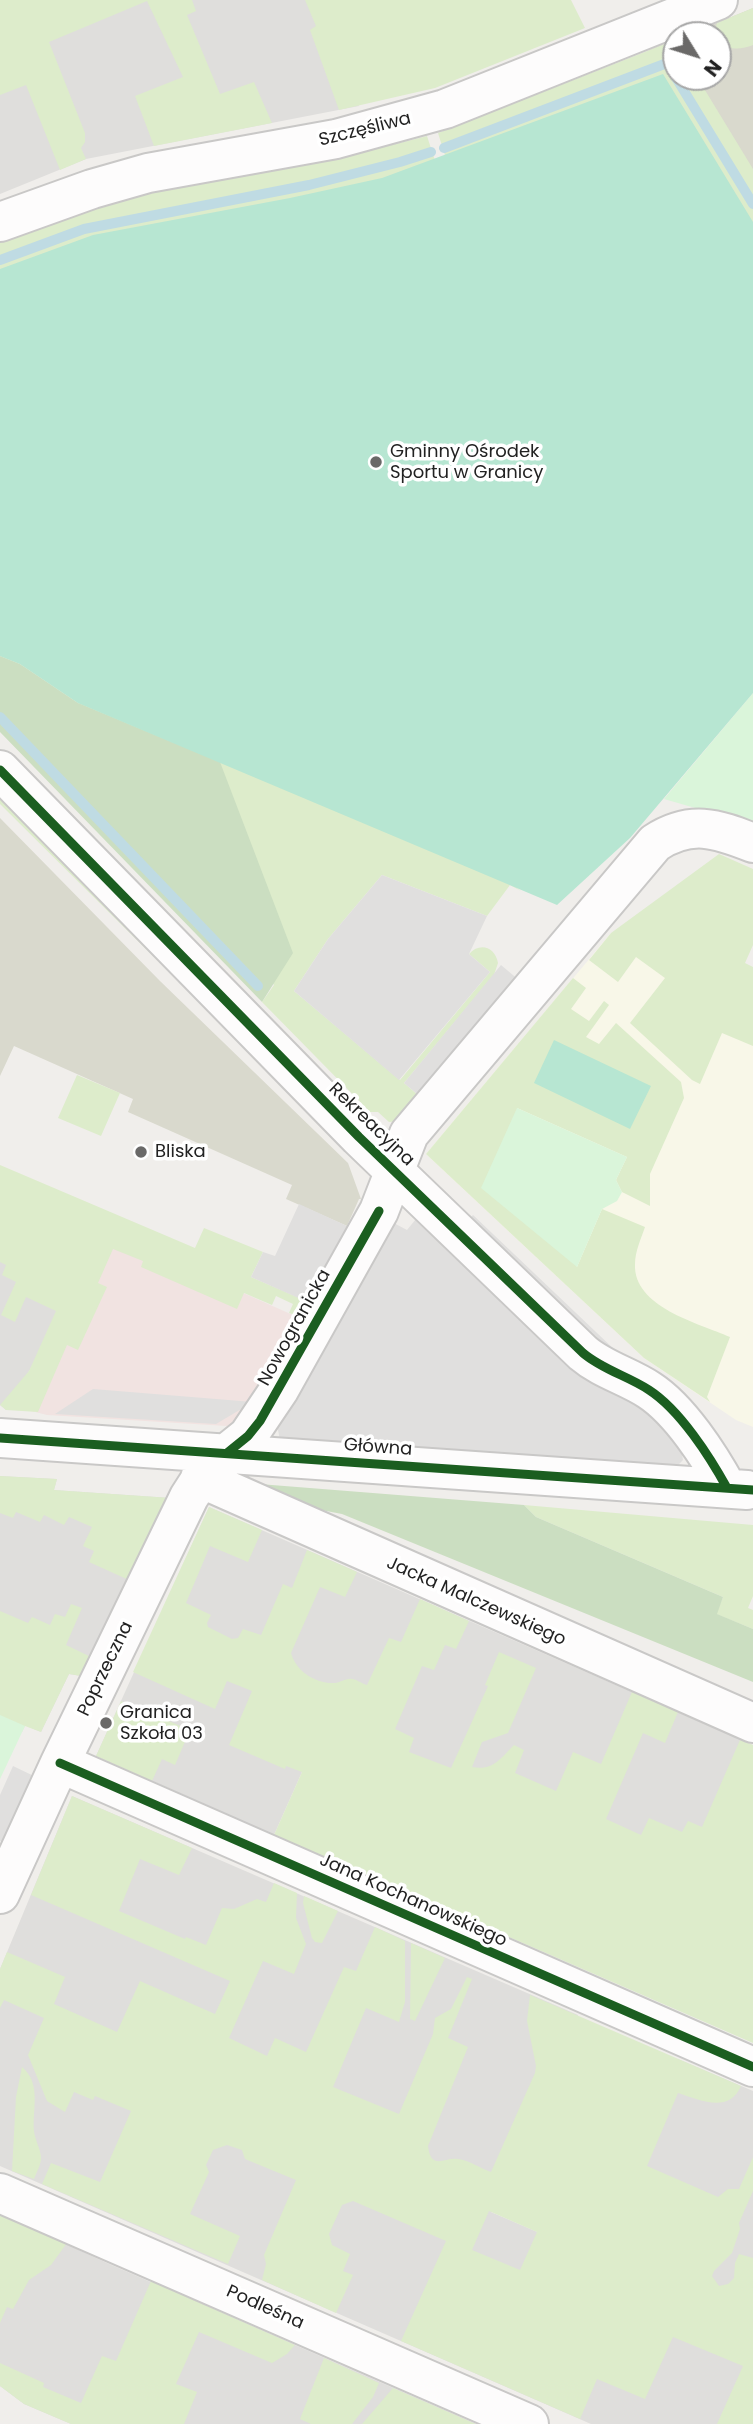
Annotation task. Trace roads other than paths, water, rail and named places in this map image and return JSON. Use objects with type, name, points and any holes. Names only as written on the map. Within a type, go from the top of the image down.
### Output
[{"type":"street","name":"Szczęśliwa","points":[[0,222],[92,189],[148,173],[336,139],[436,112],[477,98],[718,0]]},
{"type":"street","name":"Rekreacyjna","points":[[0,770],[237,1014],[394,1170],[583,1353],[614,1374],[651,1391],[664,1402],[704,1452],[740,1489]]},
{"type":"street","name":"Nowogranicka","points":[[213,1466],[248,1436],[279,1390],[379,1211],[409,1134],[649,849],[667,835],[696,828],[713,829],[745,840]]},
{"type":"street","name":"Główna","points":[[0,1438],[213,1466],[740,1489]]},
{"type":"street","name":"Jacka Malczewskiego","points":[[213,1466],[753,1723]]},
{"type":"street","name":"Poprzeczna","points":[[0,1894],[60,1763],[213,1466]]},
{"type":"street","name":"Jana Kochanowskiego","points":[[60,1763],[753,2067]]},
{"type":"street","name":"Podleśna","points":[[0,2193],[529,2424]]},
{"type":"waterway","points":[[444,148],[667,63],[753,204]]},
{"type":"waterway","points":[[0,260],[84,229],[309,185],[431,152]]},
{"type":"waterway","points":[[0,717],[258,986]]},
{"type":"place","name":"Gminny Ośrodek Sportu w Granicy","points":[[376,462]]},
{"type":"place","name":"Bliska","points":[[141,1152]]},
{"type":"place","name":"Granica Szkoła 03","points":[[106,1723]]}]
